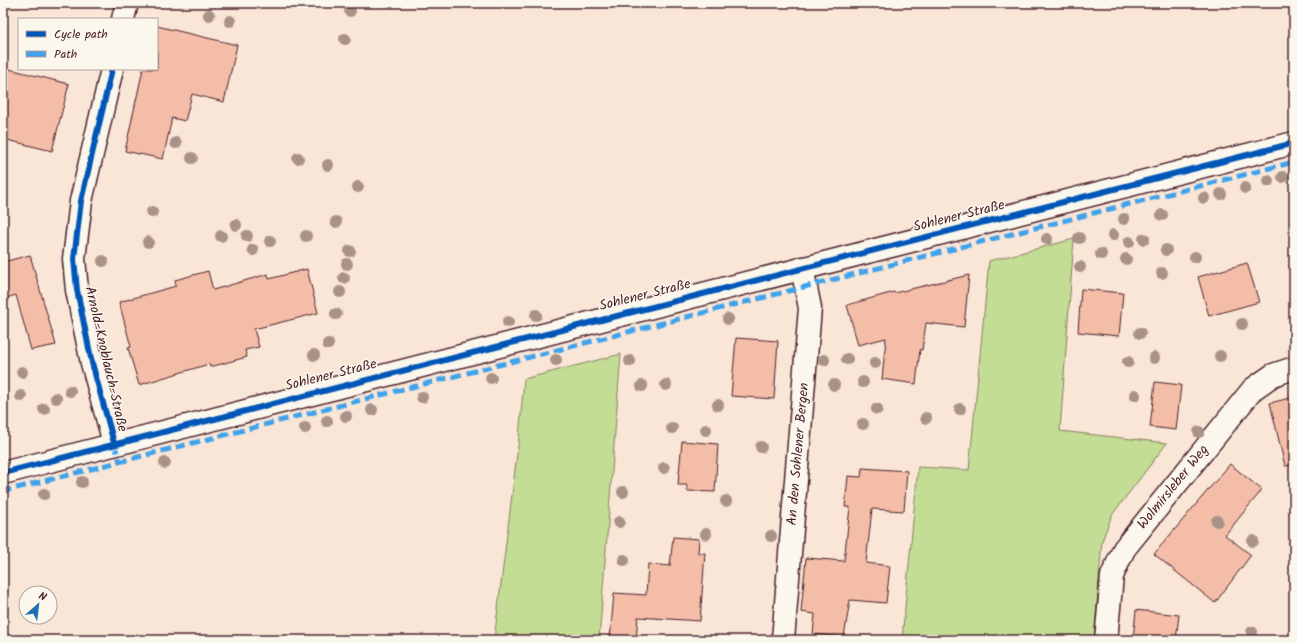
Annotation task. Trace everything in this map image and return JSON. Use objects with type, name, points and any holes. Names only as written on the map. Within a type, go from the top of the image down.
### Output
[{"type":"street","points":[[123,18],[127,3]]},
{"type":"street","name":"Arnold-Knoblauch-Straße","points":[[112,70],[81,201],[74,259],[77,290],[91,356],[114,443]]},
{"type":"street","name":"Sohlener Straße","points":[[3,472],[1294,143]]},
{"type":"street","name":"An den Sohlener Bergen","points":[[783,640],[810,308],[802,268]]},
{"type":"street","name":"Wolmirsleber Weg","points":[[1106,640],[1110,582],[1114,567],[1124,549],[1253,389],[1273,375],[1294,368]]},
{"type":"green space","points":[[1074,239],[1060,431],[1167,443],[1112,515],[1102,541],[1094,640],[902,640],[918,467],[969,470],[989,261]]},
{"type":"green space","points":[[621,354],[599,640],[494,640],[519,438],[524,379]]},
{"type":"building","points":[[158,26],[237,45],[224,102],[192,94],[185,121],[172,118],[163,159],[125,151],[143,70],[158,70]]},
{"type":"building","points":[[9,69],[69,84],[52,151],[3,139],[3,91]]},
{"type":"building","points":[[30,255],[56,345],[31,350],[16,295],[3,299],[3,262]]},
{"type":"building","points":[[1247,263],[1259,302],[1209,316],[1198,277]]},
{"type":"building","points":[[307,269],[318,313],[254,329],[259,347],[245,350],[247,357],[210,367],[209,364],[139,385],[128,348],[131,347],[119,302],[176,286],[175,280],[208,271],[213,290],[268,274],[269,279]]},
{"type":"building","points":[[969,275],[964,327],[926,323],[922,350],[920,349],[916,384],[882,379],[886,338],[858,345],[847,305],[894,292]]},
{"type":"building","points":[[1081,289],[1123,293],[1119,336],[1078,332]]},
{"type":"building","points":[[736,338],[778,341],[774,399],[731,396]]},
{"type":"building","points":[[1155,382],[1181,385],[1176,430],[1150,427]]},
{"type":"building","points":[[1294,397],[1294,465],[1285,466],[1270,403]]},
{"type":"building","points":[[682,441],[718,444],[715,492],[687,491],[687,485],[678,485]]},
{"type":"building","points":[[1230,464],[1262,490],[1225,535],[1251,555],[1215,603],[1154,554]]},
{"type":"building","points":[[862,468],[907,471],[904,511],[872,509],[866,563],[890,566],[886,603],[850,600],[844,637],[813,634],[815,614],[801,612],[806,558],[844,561],[850,507],[845,507],[848,476],[861,477]]},
{"type":"building","points":[[673,537],[699,539],[698,553],[705,553],[700,621],[638,617],[636,640],[610,640],[614,593],[646,595],[648,564],[670,566]]},
{"type":"building","points":[[1136,610],[1179,615],[1176,640],[1133,640]]},
{"type":"marked path","points":[[3,494],[5,491],[1294,162]]},
{"type":"marked path","points":[[114,443],[120,462]]},
{"type":"cycle path","points":[[112,70],[81,201],[74,259],[77,290],[92,363],[114,443]]},
{"type":"cycle path","points":[[3,473],[1294,143]]}]
